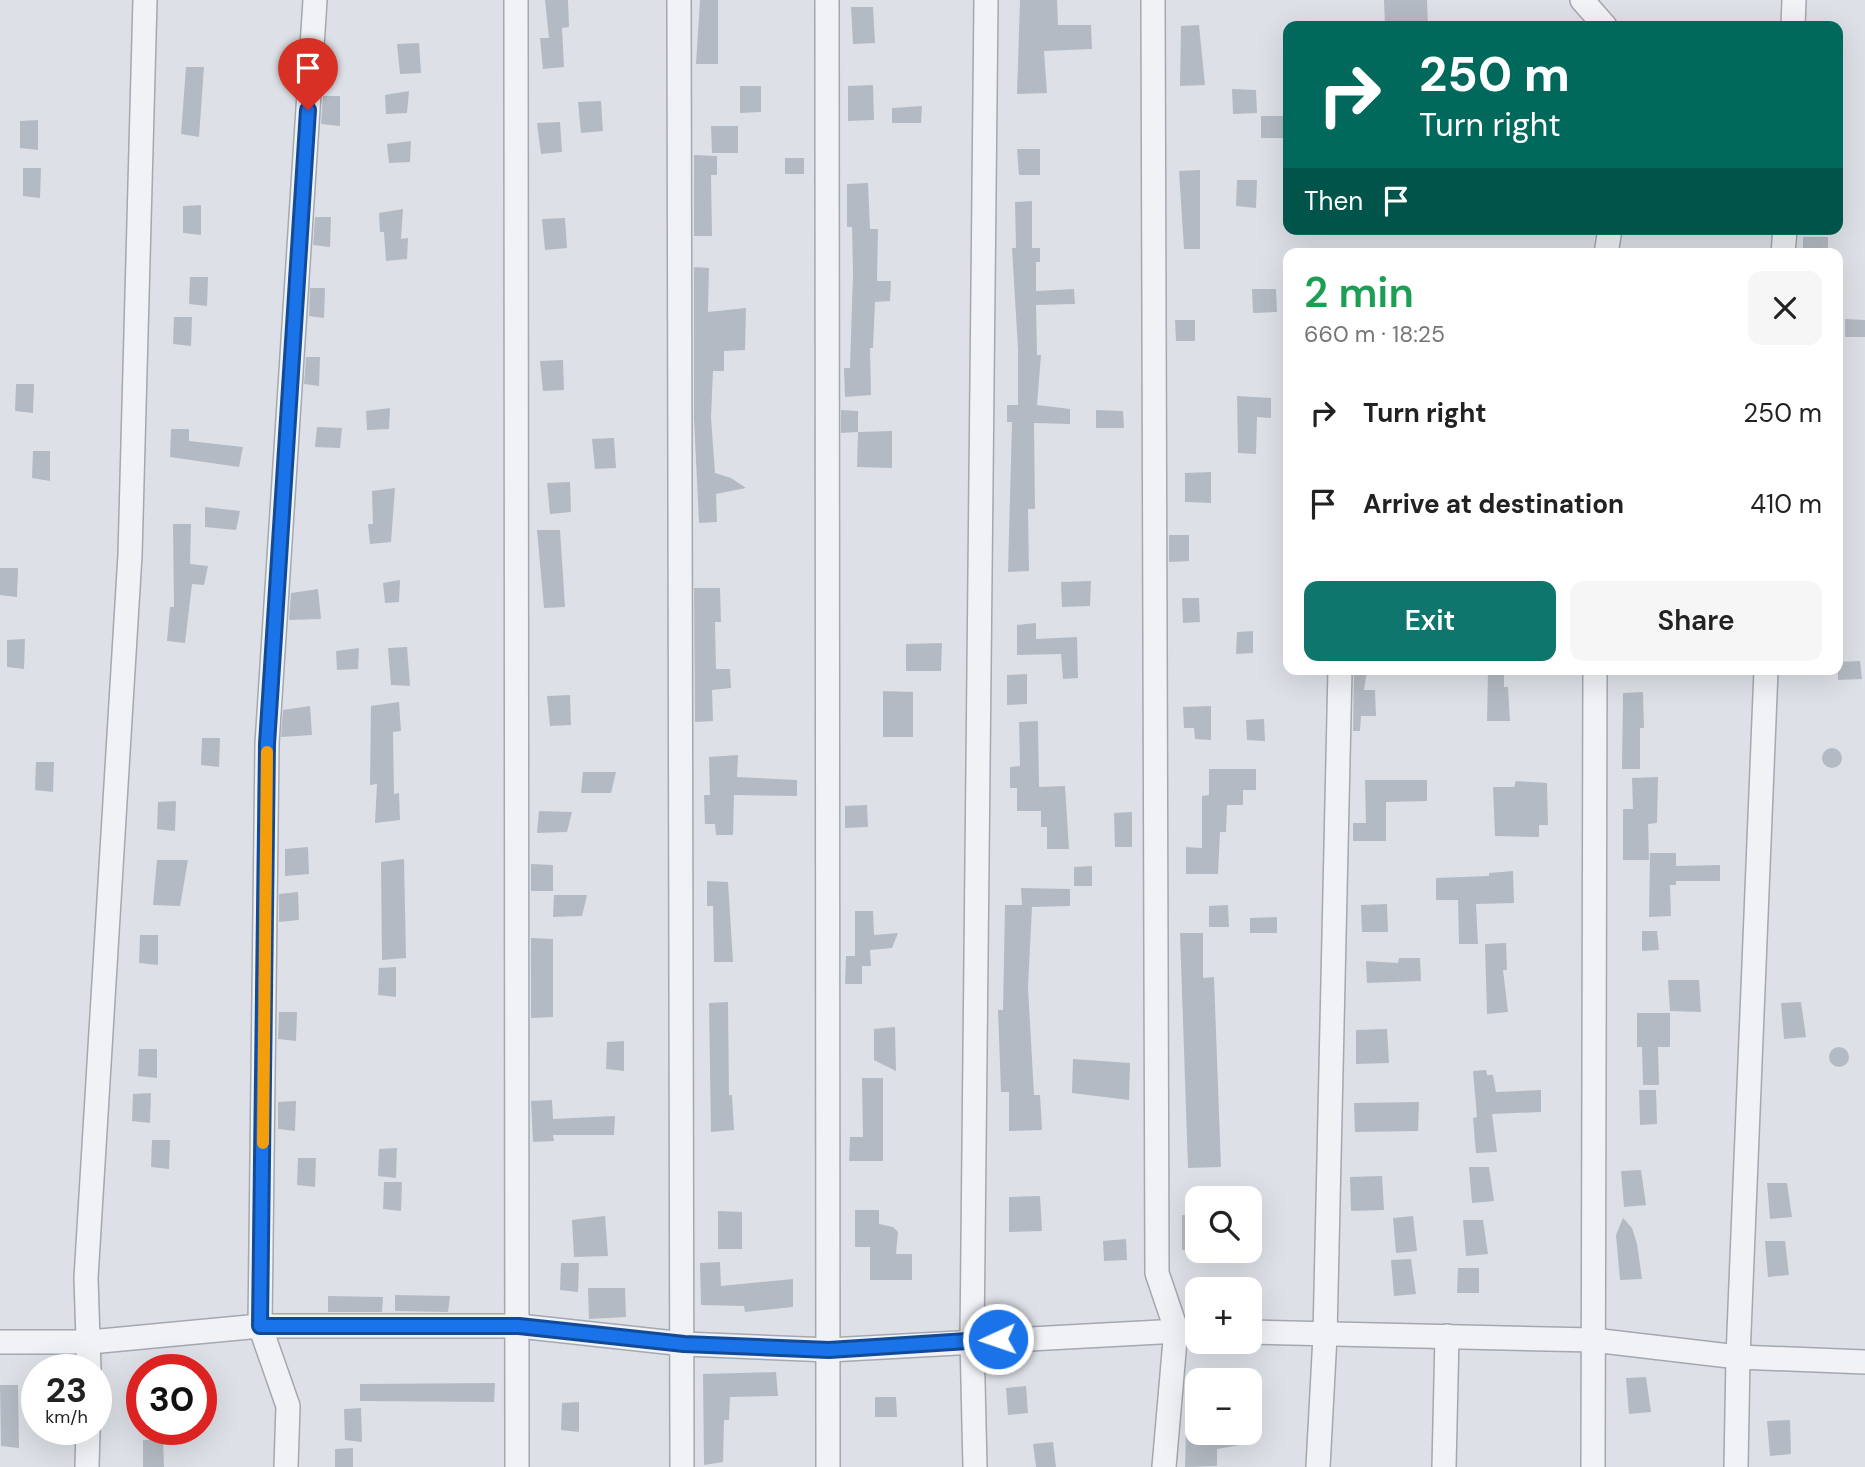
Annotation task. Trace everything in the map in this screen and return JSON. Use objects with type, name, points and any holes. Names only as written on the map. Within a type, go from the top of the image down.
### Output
[{"type":"street","points":[[90,1354],[86,1278],[130,555],[145,0]]},
{"type":"street","points":[[286,1467],[288,1406],[260,1326],[267,744],[315,0]]},
{"type":"street","points":[[516,0],[517,1467]]},
{"type":"street","points":[[679,0],[679,801],[684,1344],[682,1467]]},
{"type":"street","points":[[827,0],[828,1467]]},
{"type":"street","points":[[975,1467],[972,1340],[986,0]]},
{"type":"street","points":[[1153,0],[1157,1273],[1185,1327]]},
{"type":"street","points":[[1582,0],[1601,21]]},
{"type":"street","points":[[1793,21],[1794,0]]},
{"type":"street","points":[[1318,1467],[1325,1335],[1340,675]]},
{"type":"street","points":[[1593,1467],[1595,675]]},
{"type":"street","points":[[1736,1467],[1738,1357],[1766,675]]},
{"type":"street","points":[[0,1342],[90,1342],[260,1326],[519,1326],[684,1344],[829,1350],[1185,1329]]},
{"type":"street","points":[[1262,1332],[1593,1340],[1738,1357],[1865,1362]]},
{"type":"street","points":[[1164,1467],[1185,1335]]},
{"type":"street","points":[[1444,1467],[1447,1336]]},
{"type":"street","points":[[87,1467],[88,1445]]},
{"type":"building","points":[[545,0],[568,0],[569,27],[562,28],[564,67],[543,69],[540,38],[549,38]]},
{"type":"building","points":[[700,0],[718,0],[718,64],[696,64]]},
{"type":"building","points":[[1020,0],[1057,0],[1058,25],[1091,25],[1092,49],[1044,51],[1047,93],[1017,94]]},
{"type":"building","points":[[1384,0],[1427,0],[1428,21],[1385,21]]},
{"type":"building","points":[[851,7],[873,7],[875,43],[853,44]]},
{"type":"building","points":[[1199,25],[1205,85],[1180,86],[1181,26]]},
{"type":"building","points":[[419,43],[421,73],[400,74],[397,44]]},
{"type":"building","points":[[186,67],[204,67],[199,137],[181,134]]},
{"type":"building","points":[[873,85],[874,120],[848,121],[848,86]]},
{"type":"building","points":[[740,86],[761,86],[761,112],[740,113]]},
{"type":"building","points":[[1232,89],[1256,90],[1257,113],[1233,114]]},
{"type":"building","points":[[409,91],[407,113],[386,114],[385,95]]},
{"type":"building","points":[[323,96],[340,96],[340,126],[321,124]]},
{"type":"building","points":[[601,101],[603,131],[581,133],[578,102]]},
{"type":"building","points":[[922,106],[921,123],[892,123],[892,108]]},
{"type":"building","points":[[1261,116],[1283,116],[1283,138],[1261,138]]},
{"type":"building","points":[[38,120],[38,150],[20,148],[20,121]]},
{"type":"building","points":[[560,122],[562,152],[541,154],[537,123]]},
{"type":"building","points":[[711,126],[738,126],[738,153],[712,153]]},
{"type":"building","points":[[411,141],[410,162],[389,163],[387,144]]},
{"type":"building","points":[[1017,149],[1040,149],[1040,175],[1019,175]]},
{"type":"building","points":[[694,155],[717,156],[717,175],[711,175],[712,236],[694,236]]},
{"type":"building","points":[[785,158],[804,158],[804,174],[785,174]]},
{"type":"building","points":[[23,168],[41,168],[40,198],[23,196]]},
{"type":"building","points":[[1200,170],[1200,249],[1184,249],[1179,171]]},
{"type":"building","points":[[1237,180],[1257,180],[1256,208],[1236,206]]},
{"type":"building","points":[[868,183],[870,229],[878,229],[877,281],[891,281],[890,301],[875,302],[873,348],[870,348],[871,395],[845,397],[844,368],[850,368],[853,273],[852,227],[847,227],[847,184]]},
{"type":"building","points":[[1032,201],[1032,248],[1040,248],[1040,262],[1036,262],[1036,291],[1074,289],[1075,304],[1036,305],[1037,355],[1041,355],[1037,405],[1070,409],[1070,424],[1034,423],[1035,509],[1028,509],[1029,571],[1008,572],[1012,422],[1007,422],[1007,405],[1018,405],[1018,349],[1012,248],[1016,248],[1015,202]]},
{"type":"building","points":[[201,205],[201,235],[183,233],[183,206]]},
{"type":"building","points":[[403,209],[401,239],[408,238],[407,259],[386,261],[384,232],[380,232],[379,213]]},
{"type":"building","points":[[315,217],[331,217],[330,247],[313,245]]},
{"type":"building","points":[[565,218],[567,248],[545,250],[542,219]]},
{"type":"building","points":[[1803,237],[1828,237],[1828,248],[1803,248]]},
{"type":"building","points":[[694,267],[709,268],[708,312],[746,308],[745,350],[724,351],[724,371],[713,371],[711,418],[715,473],[731,478],[746,488],[716,494],[717,522],[699,523],[694,418]]},
{"type":"building","points":[[190,277],[208,277],[207,306],[189,304]]},
{"type":"building","points":[[310,288],[325,288],[324,318],[309,316]]},
{"type":"building","points":[[1252,289],[1276,289],[1277,312],[1253,313]]},
{"type":"building","points":[[174,317],[192,317],[191,346],[173,344]]},
{"type":"building","points":[[1845,319],[1865,320],[1865,337],[1845,337]]},
{"type":"building","points":[[1175,320],[1195,320],[1195,341],[1176,341]]},
{"type":"building","points":[[306,357],[320,357],[319,386],[304,384]]},
{"type":"building","points":[[563,360],[564,390],[543,391],[540,361]]},
{"type":"building","points":[[16,384],[34,384],[33,413],[15,411]]},
{"type":"building","points":[[1237,396],[1271,398],[1271,418],[1257,417],[1256,454],[1238,453]]},
{"type":"building","points":[[390,408],[389,429],[367,430],[366,411]]},
{"type":"building","points":[[841,410],[858,411],[858,432],[841,433]]},
{"type":"building","points":[[1096,410],[1123,411],[1124,428],[1096,428]]},
{"type":"building","points":[[317,427],[342,428],[340,448],[315,447]]},
{"type":"building","points":[[171,429],[189,429],[189,441],[243,447],[239,467],[170,457]]},
{"type":"building","points":[[892,431],[892,468],[857,467],[858,432]]},
{"type":"building","points":[[614,438],[616,468],[595,469],[592,439]]},
{"type":"building","points":[[33,451],[50,451],[50,481],[32,478]]},
{"type":"building","points":[[1211,472],[1211,503],[1185,502],[1185,473]]},
{"type":"building","points":[[570,482],[571,512],[550,514],[547,483]]},
{"type":"building","points":[[395,488],[391,542],[370,544],[368,524],[373,524],[372,491]]},
{"type":"building","points":[[205,507],[240,511],[236,530],[205,527]]},
{"type":"building","points":[[173,524],[191,524],[190,564],[208,566],[204,585],[192,584],[185,643],[167,641],[170,607],[174,607]]},
{"type":"building","points":[[537,530],[560,530],[565,607],[544,608]]},
{"type":"building","points":[[1169,535],[1189,535],[1189,561],[1169,562]]},
{"type":"building","points":[[0,568],[18,568],[17,597],[0,595]]},
{"type":"building","points":[[400,580],[399,602],[385,603],[383,583]]},
{"type":"building","points":[[1091,581],[1090,606],[1062,607],[1061,582]]},
{"type":"building","points":[[694,588],[720,588],[721,622],[715,622],[716,669],[730,669],[731,688],[712,690],[713,721],[695,722]]},
{"type":"building","points":[[318,589],[321,619],[289,620],[291,593]]},
{"type":"building","points":[[1182,598],[1199,598],[1200,622],[1183,623]]},
{"type":"building","points":[[1036,623],[1036,639],[1077,637],[1078,678],[1063,679],[1061,654],[1017,655],[1017,625]]},
{"type":"building","points":[[1253,631],[1253,653],[1236,654],[1237,632]]},
{"type":"building","points":[[25,639],[24,669],[7,667],[7,640]]},
{"type":"building","points":[[942,643],[941,671],[906,671],[906,644]]},
{"type":"building","points":[[407,647],[410,686],[391,685],[388,648]]},
{"type":"building","points":[[359,648],[358,669],[337,670],[336,651]]},
{"type":"building","points":[[1860,661],[1862,679],[1838,680],[1838,675],[1843,675],[1843,662]]},
{"type":"building","points":[[1027,674],[1027,704],[1007,705],[1007,675]]},
{"type":"building","points":[[1354,675],[1366,675],[1364,690],[1375,690],[1376,716],[1361,716],[1360,731],[1353,731]]},
{"type":"building","points":[[1488,675],[1504,675],[1504,687],[1508,687],[1510,721],[1487,721]]},
{"type":"building","points":[[883,691],[913,692],[913,737],[883,737]]},
{"type":"building","points":[[1643,692],[1644,728],[1640,728],[1640,769],[1622,769],[1623,693]]},
{"type":"building","points":[[570,695],[571,725],[550,726],[547,696]]},
{"type":"building","points":[[399,702],[401,731],[393,732],[394,794],[399,793],[400,820],[375,823],[377,784],[370,785],[371,706]]},
{"type":"building","points":[[310,706],[312,735],[281,737],[283,710]]},
{"type":"building","points":[[1211,706],[1211,740],[1195,739],[1194,728],[1184,728],[1183,707]]},
{"type":"building","points":[[1264,719],[1265,741],[1247,740],[1246,720]]},
{"type":"building","points":[[1038,721],[1039,787],[1065,786],[1069,849],[1047,849],[1047,827],[1041,827],[1041,811],[1017,811],[1017,788],[1010,788],[1010,767],[1020,766],[1019,722]]},
{"type":"building","points":[[202,738],[220,738],[219,767],[201,765]]},
{"type":"building","points":[[1832,748],[1839,751],[1842,758],[1839,765],[1832,768],[1825,765],[1822,758],[1825,751]]},
{"type":"building","points":[[738,755],[737,777],[797,780],[797,796],[734,795],[733,835],[716,835],[715,824],[705,824],[704,795],[710,795],[709,757]]},
{"type":"building","points":[[36,762],[54,762],[53,792],[35,790]]},
{"type":"building","points":[[1209,769],[1256,769],[1256,790],[1243,790],[1243,805],[1227,805],[1226,832],[1220,832],[1218,874],[1186,874],[1186,847],[1202,848],[1202,796],[1209,795]]},
{"type":"building","points":[[583,772],[616,772],[611,793],[581,793]]},
{"type":"building","points":[[1658,777],[1657,823],[1648,824],[1649,860],[1623,860],[1623,809],[1633,809],[1632,778]]},
{"type":"building","points":[[1365,780],[1427,780],[1427,801],[1386,802],[1386,841],[1353,841],[1353,823],[1366,823]]},
{"type":"building","points":[[1516,781],[1547,783],[1548,825],[1539,825],[1539,837],[1495,836],[1493,787],[1514,787]]},
{"type":"building","points":[[176,801],[175,831],[157,829],[158,802]]},
{"type":"building","points":[[867,805],[868,827],[845,828],[845,806]]},
{"type":"building","points":[[539,811],[572,812],[567,832],[537,833]]},
{"type":"building","points":[[1132,812],[1132,847],[1115,847],[1114,813]]},
{"type":"building","points":[[308,847],[309,874],[285,876],[285,849]]},
{"type":"building","points":[[1650,853],[1676,853],[1676,866],[1720,865],[1720,881],[1676,881],[1676,885],[1670,885],[1671,916],[1649,917]]},
{"type":"building","points":[[404,859],[406,958],[382,960],[381,862]]},
{"type":"building","points":[[157,860],[188,860],[180,906],[153,905]]},
{"type":"building","points":[[531,864],[553,865],[553,891],[531,891]]},
{"type":"building","points":[[1092,866],[1092,886],[1074,886],[1074,867]]},
{"type":"building","points":[[1513,871],[1514,903],[1476,904],[1478,944],[1459,944],[1458,900],[1436,900],[1436,878],[1489,876],[1489,873]]},
{"type":"building","points":[[707,881],[728,882],[733,962],[714,962],[713,906],[707,906]]},
{"type":"building","points":[[1021,888],[1070,889],[1070,906],[1032,907],[1028,987],[1034,1095],[1040,1095],[1042,1130],[1009,1131],[1009,1092],[1001,1092],[998,1010],[1003,1010],[1005,905],[1022,905]]},
{"type":"building","points":[[298,892],[299,920],[279,922],[279,894]]},
{"type":"building","points":[[554,895],[587,895],[582,916],[553,917]]},
{"type":"building","points":[[1387,904],[1388,932],[1362,932],[1361,905]]},
{"type":"building","points":[[1228,905],[1229,927],[1209,927],[1209,906]]},
{"type":"building","points":[[855,911],[873,911],[874,935],[898,933],[892,948],[870,950],[871,966],[862,966],[862,984],[845,984],[846,956],[855,956]]},
{"type":"building","points":[[1277,917],[1277,933],[1250,933],[1250,918]]},
{"type":"building","points":[[1642,931],[1657,931],[1659,950],[1642,951]]},
{"type":"building","points":[[1180,933],[1203,933],[1203,978],[1214,977],[1221,1167],[1188,1168]]},
{"type":"building","points":[[140,935],[158,935],[158,965],[139,963]]},
{"type":"building","points":[[531,938],[553,939],[553,1017],[531,1018]]},
{"type":"building","points":[[1506,943],[1507,970],[1503,970],[1508,1012],[1487,1014],[1485,944]]},
{"type":"building","points":[[1399,958],[1420,958],[1421,981],[1367,983],[1366,961],[1398,963]]},
{"type":"building","points":[[396,967],[396,997],[378,995],[379,968]]},
{"type":"building","points":[[1668,980],[1699,980],[1701,1012],[1670,1011]]},
{"type":"building","points":[[728,1002],[729,1095],[732,1095],[734,1130],[711,1132],[709,1003]]},
{"type":"building","points":[[1801,1002],[1806,1037],[1784,1039],[1781,1003]]},
{"type":"building","points":[[279,1012],[297,1012],[296,1041],[278,1039]]},
{"type":"building","points":[[1637,1013],[1670,1013],[1670,1047],[1658,1047],[1659,1085],[1643,1085],[1642,1047],[1637,1047]]},
{"type":"building","points":[[895,1027],[896,1071],[874,1060],[874,1029]]},
{"type":"building","points":[[1387,1029],[1389,1063],[1356,1064],[1356,1030]]},
{"type":"building","points":[[624,1041],[624,1071],[606,1069],[607,1042]]},
{"type":"building","points":[[1839,1047],[1846,1050],[1849,1057],[1846,1064],[1839,1067],[1832,1064],[1829,1057],[1832,1050]]},
{"type":"building","points":[[139,1049],[157,1049],[157,1078],[138,1076]]},
{"type":"building","points":[[1073,1059],[1130,1063],[1129,1100],[1072,1093]]},
{"type":"building","points":[[1486,1070],[1487,1075],[1493,1075],[1496,1092],[1541,1090],[1541,1112],[1492,1114],[1497,1152],[1476,1153],[1473,1118],[1477,1117],[1473,1071]]},
{"type":"building","points":[[862,1078],[883,1078],[883,1161],[849,1161],[850,1137],[863,1137]]},
{"type":"building","points":[[1639,1090],[1656,1090],[1657,1124],[1640,1125]]},
{"type":"building","points":[[151,1093],[150,1123],[132,1121],[133,1094]]},
{"type":"building","points":[[552,1100],[553,1119],[615,1116],[614,1135],[553,1135],[554,1141],[533,1142],[531,1101]]},
{"type":"building","points":[[296,1101],[295,1131],[278,1129],[278,1102]]},
{"type":"building","points":[[1419,1102],[1418,1131],[1355,1132],[1354,1103]]},
{"type":"building","points":[[152,1140],[170,1140],[169,1169],[151,1167]]},
{"type":"building","points":[[397,1148],[396,1178],[378,1176],[379,1149]]},
{"type":"building","points":[[298,1158],[316,1158],[315,1187],[297,1185]]},
{"type":"building","points":[[1469,1167],[1489,1167],[1494,1201],[1472,1203]]},
{"type":"building","points":[[1641,1170],[1646,1205],[1624,1207],[1621,1171]]},
{"type":"building","points":[[1382,1176],[1384,1210],[1351,1211],[1350,1177]]},
{"type":"building","points":[[384,1182],[402,1182],[401,1211],[383,1209]]},
{"type":"building","points":[[1767,1183],[1787,1183],[1792,1217],[1770,1219]]},
{"type":"building","points":[[1040,1196],[1042,1231],[1009,1232],[1009,1197]]},
{"type":"building","points":[[855,1210],[879,1210],[879,1224],[893,1227],[898,1232],[896,1254],[912,1254],[912,1280],[870,1280],[870,1247],[855,1247]]},
{"type":"building","points":[[718,1211],[742,1212],[742,1249],[718,1249]]},
{"type":"building","points":[[1182,1215],[1185,1215],[1185,1250],[1182,1250]]},
{"type":"building","points":[[605,1216],[608,1256],[574,1257],[572,1220]]},
{"type":"building","points":[[1413,1216],[1417,1251],[1396,1253],[1393,1218]]},
{"type":"building","points":[[1623,1218],[1632,1228],[1637,1244],[1642,1279],[1620,1280],[1616,1235]]},
{"type":"building","points":[[1463,1220],[1483,1220],[1488,1254],[1466,1256]]},
{"type":"building","points":[[1126,1239],[1127,1260],[1104,1261],[1103,1241]]},
{"type":"building","points":[[1765,1241],[1785,1241],[1789,1275],[1768,1277]]},
{"type":"building","points":[[1411,1259],[1416,1294],[1394,1296],[1391,1260]]},
{"type":"building","points":[[720,1262],[721,1286],[793,1279],[793,1307],[745,1312],[744,1306],[701,1305],[700,1263]]},
{"type":"building","points":[[561,1263],[579,1263],[578,1292],[560,1290]]},
{"type":"building","points":[[1458,1268],[1479,1268],[1479,1293],[1457,1293]]},
{"type":"building","points":[[588,1288],[625,1288],[626,1317],[589,1319]]},
{"type":"building","points":[[395,1295],[450,1296],[448,1312],[395,1311]]},
{"type":"building","points":[[328,1296],[383,1297],[382,1312],[328,1312]]},
{"type":"building","points":[[776,1372],[778,1396],[730,1397],[729,1420],[724,1420],[723,1462],[704,1465],[703,1374]]},
{"type":"building","points":[[1646,1377],[1651,1412],[1629,1414],[1626,1378]]},
{"type":"building","points":[[495,1383],[494,1402],[360,1401],[360,1384]]},
{"type":"building","points":[[0,1385],[18,1385],[19,1448],[1,1446]]},
{"type":"building","points":[[1026,1386],[1028,1413],[1008,1415],[1006,1388]]},
{"type":"building","points":[[875,1397],[896,1397],[897,1417],[875,1417]]},
{"type":"building","points":[[579,1402],[579,1432],[561,1430],[562,1403]]},
{"type":"building","points":[[361,1408],[362,1442],[345,1440],[344,1409]]},
{"type":"building","points":[[1790,1420],[1791,1454],[1770,1456],[1767,1421]]},
{"type":"building","points":[[1053,1442],[1056,1467],[1036,1467],[1033,1444]]},
{"type":"building","points":[[143,1445],[163,1445],[164,1467],[143,1467]]},
{"type":"building","points":[[1186,1445],[1240,1445],[1217,1449],[1217,1466],[1185,1467]]},
{"type":"building","points":[[353,1448],[353,1467],[335,1467],[335,1449]]},
{"type":"slow traffic","points":[[263,1143],[267,752]]},
{"type":"route","points":[[308,110],[267,744],[260,1326],[519,1326],[684,1344],[829,1350],[998,1339]]}]
